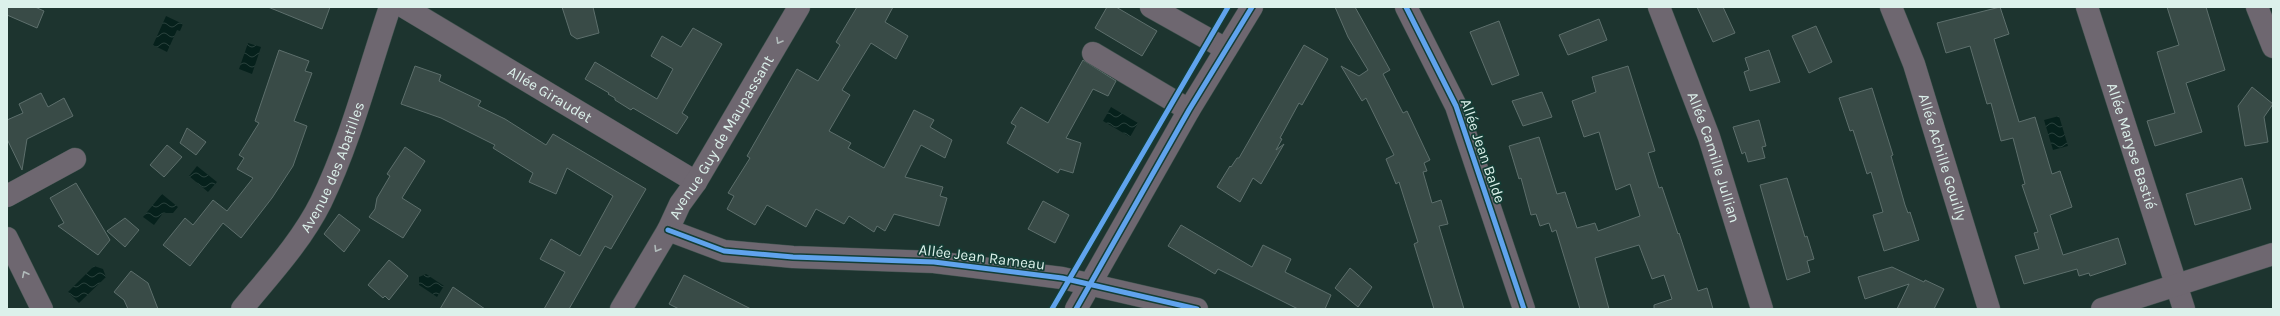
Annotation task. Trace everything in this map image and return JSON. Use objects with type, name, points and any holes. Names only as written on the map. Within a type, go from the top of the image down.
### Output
[{"type":"street","name":"Avenue des Abatilles","points":[[242,309],[293,247],[320,202],[340,157],[390,7]]},
{"type":"street","name":"Allée Giraudet","points":[[404,7],[696,182]]},
{"type":"street","name":"Avenue Guy de Maupassant","points":[[621,309],[668,230],[680,204],[696,182],[799,7]]},
{"type":"street","points":[[1151,7],[1226,49]]},
{"type":"street","points":[[1076,309],[1189,110],[1252,7]]},
{"type":"street","name":"Allée Jean Balde","points":[[1406,7],[1456,106],[1524,309]]},
{"type":"street","name":"Allée Camille Jullian","points":[[1659,7],[1709,137],[1762,309]]},
{"type":"street","name":"Allée Achille Gouilly","points":[[1892,7],[1914,64],[1989,309]]},
{"type":"street","name":"Allée Maryse Bastié","points":[[2087,7],[2184,309]]},
{"type":"street","points":[[2257,7],[2273,47]]},
{"type":"street","points":[[1093,53],[1189,110]]},
{"type":"street","points":[[7,196],[75,159]]},
{"type":"street","name":"Allée Jean Rameau","points":[[668,230],[724,251],[793,257],[934,262],[1062,278],[1197,309]]},
{"type":"street","points":[[7,238],[42,309]]},
{"type":"street","points":[[2102,309],[2273,254]]},
{"type":"water","points":[[166,16],[183,24],[180,31],[177,30],[167,52],[153,45]]},
{"type":"water","points":[[248,43],[261,47],[252,74],[239,69]]},
{"type":"water","points":[[1111,107],[1138,123],[1130,137],[1103,121]]},
{"type":"water","points":[[2059,116],[2068,146],[2053,150],[2044,120]]},
{"type":"water","points":[[197,166],[217,182],[208,192],[189,176]]},
{"type":"water","points":[[162,194],[178,207],[173,213],[163,213],[154,225],[143,217]]},
{"type":"water","points":[[94,266],[103,269],[106,277],[79,303],[68,292]]},
{"type":"water","points":[[426,274],[444,286],[437,297],[419,285],[419,277]]},
{"type":"building","points":[[7,7],[35,7],[44,11],[37,28],[7,15]]},
{"type":"building","points":[[268,7],[330,7],[322,29]]},
{"type":"building","points":[[562,7],[593,7],[599,33],[577,39],[571,35]]},
{"type":"building","points":[[857,7],[893,7],[885,22],[908,36],[896,59],[871,43],[842,90],[850,95],[829,131],[851,143],[848,148],[884,168],[914,110],[934,120],[930,127],[952,140],[945,158],[921,145],[905,177],[943,187],[940,196],[947,198],[939,226],[894,214],[885,231],[877,226],[874,232],[849,216],[844,224],[816,209],[806,227],[767,205],[755,225],[727,209],[734,196],[728,193],[750,158],[747,156],[797,69],[818,81],[840,45],[836,42]]},
{"type":"building","points":[[1107,7],[1116,7],[1157,31],[1142,56],[1095,28]]},
{"type":"building","points":[[1335,7],[1355,7],[1390,70],[1383,74],[1403,113],[1407,111],[1430,160],[1424,163],[1427,171],[1423,172],[1432,203],[1441,200],[1448,224],[1439,226],[1464,309],[1434,309],[1414,244],[1418,242],[1399,182],[1396,184],[1386,159],[1394,155],[1366,98],[1362,101],[1341,66],[1359,76],[1368,70],[1348,37]]},
{"type":"building","points":[[1697,7],[1723,7],[1735,33],[1713,42]]},
{"type":"building","points":[[2000,7],[2009,34],[1994,39],[2019,122],[2035,117],[2052,174],[2060,171],[2072,207],[2050,215],[2063,255],[2118,238],[2126,264],[2090,276],[2089,273],[2079,276],[2077,269],[2024,284],[2015,256],[2039,249],[2034,233],[2038,232],[2022,185],[2025,184],[2013,138],[2001,141],[1991,103],[1987,104],[1970,46],[1946,53],[1937,23]]},
{"type":"building","points":[[2167,7],[2206,7],[2225,70],[2186,83],[2202,132],[2155,146],[2147,121],[2175,113],[2157,52],[2179,45]]},
{"type":"building","points":[[1599,19],[1607,40],[1568,55],[1559,35]]},
{"type":"building","points":[[1499,21],[1519,75],[1492,85],[1470,32]]},
{"type":"building","points":[[1816,26],[1832,62],[1809,73],[1792,36]]},
{"type":"building","points":[[693,28],[722,44],[682,113],[688,117],[677,134],[633,108],[631,110],[615,100],[615,98],[608,94],[609,93],[585,79],[595,62],[657,99],[673,69],[651,56],[662,36],[681,47]]},
{"type":"building","points":[[1304,45],[1328,59],[1302,105],[1299,103],[1280,138],[1282,139],[1276,150],[1284,144],[1261,184],[1253,178],[1240,202],[1217,187],[1230,166],[1231,167],[1237,158],[1239,158]]},
{"type":"building","points":[[279,50],[309,61],[305,71],[312,73],[294,121],[307,126],[293,166],[272,198],[241,238],[223,223],[190,266],[163,245],[185,218],[193,225],[213,200],[227,211],[253,178],[237,169],[244,158],[239,155],[259,123],[255,121]]},
{"type":"building","points":[[1769,50],[1780,82],[1750,91],[1744,72],[1749,70],[1745,58]]},
{"type":"building","points":[[1083,60],[1116,81],[1108,96],[1093,89],[1066,138],[1081,143],[1073,173],[1060,169],[1058,173],[1007,143],[1016,126],[1011,123],[1021,107],[1048,123]]},
{"type":"building","points":[[415,66],[441,75],[439,81],[481,101],[478,106],[505,119],[546,145],[553,134],[646,189],[611,249],[605,246],[569,309],[544,309],[565,272],[540,259],[551,239],[580,256],[613,196],[567,168],[556,194],[529,182],[533,173],[493,148],[495,145],[441,118],[401,104]]},
{"type":"building","points":[[1628,66],[1655,151],[1648,153],[1659,188],[1662,187],[1698,291],[1707,288],[1713,309],[1654,309],[1654,305],[1672,299],[1664,275],[1652,279],[1639,245],[1595,258],[1609,309],[1580,309],[1556,230],[1552,232],[1549,223],[1540,226],[1536,214],[1531,215],[1521,178],[1519,179],[1509,146],[1539,137],[1557,194],[1565,192],[1577,228],[1595,223],[1598,231],[1640,216],[1630,184],[1616,190],[1599,132],[1584,137],[1572,101],[1596,92],[1592,77]]},
{"type":"building","points":[[2252,87],[2273,104],[2264,117],[2268,142],[2245,146],[2238,106]]},
{"type":"building","points":[[1872,88],[1893,155],[1891,156],[1905,205],[1908,213],[1910,212],[1919,240],[1884,251],[1873,215],[1883,212],[1871,172],[1867,174],[1853,130],[1850,131],[1839,98]]},
{"type":"building","points":[[1542,92],[1552,117],[1523,126],[1512,101]]},
{"type":"building","points":[[41,93],[48,107],[64,98],[73,116],[27,139],[22,170],[7,139],[7,120],[23,113],[19,104]]},
{"type":"building","points":[[1759,120],[1766,146],[1762,147],[1765,158],[1748,162],[1745,152],[1742,154],[1733,127]]},
{"type":"building","points":[[187,128],[206,142],[196,155],[180,143]]},
{"type":"building","points":[[167,145],[182,157],[164,177],[150,165]]},
{"type":"building","points":[[405,147],[425,161],[402,198],[421,210],[403,238],[369,217],[375,209],[377,198],[390,176],[387,174]]},
{"type":"building","points":[[1787,178],[1805,237],[1807,236],[1814,259],[1807,261],[1810,272],[1787,280],[1760,185]]},
{"type":"building","points":[[2242,178],[2251,209],[2195,225],[2186,194]]},
{"type":"building","points":[[76,183],[110,240],[98,255],[58,226],[64,223],[50,198]]},
{"type":"building","points":[[1043,201],[1069,215],[1055,243],[1028,229]]},
{"type":"building","points":[[339,214],[360,230],[344,252],[324,234]]},
{"type":"building","points":[[125,218],[139,230],[125,247],[107,231]]},
{"type":"building","points":[[1181,225],[1252,267],[1263,245],[1291,259],[1285,272],[1331,295],[1325,309],[1298,309],[1218,269],[1215,274],[1168,246]]},
{"type":"building","points":[[389,260],[408,276],[389,300],[385,296],[383,298],[368,285]]},
{"type":"building","points":[[1892,267],[1924,282],[1925,280],[1944,289],[1934,309],[1897,309],[1909,284],[1865,299],[1858,277]]},
{"type":"building","points":[[1350,268],[1372,287],[1358,307],[1335,288]]},
{"type":"building","points":[[131,271],[148,283],[158,309],[128,309],[124,300],[114,292]]},
{"type":"building","points":[[684,275],[751,309],[679,309],[669,304]]},
{"type":"building","points":[[453,287],[485,309],[440,309]]},
{"type":"cycle path","points":[[1052,309],[1228,7]]},
{"type":"cycle path","points":[[1076,309],[1189,110],[1252,7]]},
{"type":"cycle path","points":[[1406,7],[1456,106],[1524,309]]},
{"type":"cycle path","points":[[668,230],[724,251],[793,257],[934,262],[1062,278],[1197,309]]}]
